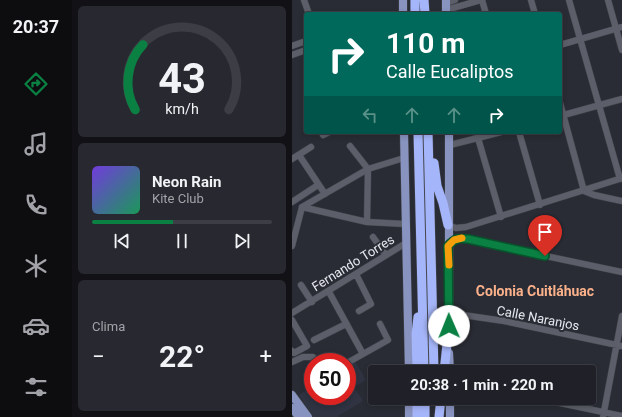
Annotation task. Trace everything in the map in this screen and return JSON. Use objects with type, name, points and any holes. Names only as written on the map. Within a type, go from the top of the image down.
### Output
[{"type":"highway","points":[[416,12],[420,2]]},
{"type":"highway","points":[[420,2],[424,12]]},
{"type":"highway","points":[[412,134],[420,181]]},
{"type":"highway","points":[[418,134],[424,365]]},
{"type":"highway","points":[[429,134],[437,186],[448,225]]},
{"type":"highway","points":[[429,134],[434,365]]},
{"type":"highway","points":[[417,365],[416,334],[422,264]]},
{"type":"highway","points":[[445,365],[449,326]]},
{"type":"highway","points":[[417,405],[417,417]]},
{"type":"highway","points":[[425,405],[425,417]]},
{"type":"highway","points":[[435,405],[435,417]]},
{"type":"highway","points":[[439,417],[440,405]]},
{"type":"main road","points":[[401,12],[403,0]]},
{"type":"main road","points":[[404,134],[409,365]]},
{"type":"main road","points":[[449,134],[448,246],[450,365]]},
{"type":"main road","points":[[408,356],[413,365]]},
{"type":"main road","points":[[292,394],[308,417]]},
{"type":"main road","points":[[409,405],[409,417]]},
{"type":"main road","points":[[450,405],[450,417]]},
{"type":"main road","points":[[292,408],[299,417]]},
{"type":"street","points":[[304,0],[308,12]]},
{"type":"street","points":[[446,7],[455,0]]},
{"type":"street","points":[[446,7],[482,0],[485,12]]},
{"type":"street","points":[[531,0],[534,12]]},
{"type":"street","points":[[448,225],[456,228],[466,227],[621,179],[569,0]]},
{"type":"street","points":[[608,0],[619,28],[622,50]]},
{"type":"street","points":[[562,44],[619,28]]},
{"type":"street","points":[[292,46],[304,43]]},
{"type":"street","points":[[292,55],[304,51]]},
{"type":"street","points":[[584,191],[562,116],[622,99]]},
{"type":"street","points":[[450,145],[493,134]]},
{"type":"street","points":[[520,134],[540,205]]},
{"type":"street","points":[[478,138],[501,217]]},
{"type":"street","points":[[350,146],[368,169],[367,222]]},
{"type":"street","points":[[292,159],[310,147]]},
{"type":"street","points":[[299,155],[325,194]]},
{"type":"street","points":[[292,246],[302,207],[368,169],[404,158]]},
{"type":"street","points":[[292,202],[318,185]]},
{"type":"street","points":[[584,191],[594,195],[622,201]]},
{"type":"street","points":[[302,207],[367,222],[405,224]]},
{"type":"street","points":[[466,227],[464,233],[468,239]]},
{"type":"street","points":[[373,237],[386,256]]},
{"type":"street","points":[[448,246],[456,238],[468,239],[622,272]]},
{"type":"street","name":"Fernando Torres","points":[[293,311],[329,292],[406,243]]},
{"type":"street","points":[[356,274],[371,304],[359,311]]},
{"type":"street","points":[[301,285],[312,302]]},
{"type":"street","points":[[329,292],[363,354]]},
{"type":"street","name":"Calle Naranjos","points":[[449,313],[504,321],[619,346]]},
{"type":"street","points":[[604,415],[619,346],[622,316]]},
{"type":"street","points":[[292,320],[307,346],[293,352]]},
{"type":"street","points":[[314,340],[346,324]]},
{"type":"street","points":[[356,358],[388,340],[380,324]]},
{"type":"street","points":[[292,362],[304,357]]},
{"type":"street","points":[[564,405],[604,415],[622,416]]},
{"type":"shaded area","points":[[356,363],[366,380],[356,386]]},
{"type":"shaded area","points":[[356,390],[363,401],[338,417],[313,417],[305,405],[356,405]]},
{"type":"shaded area","points":[[304,392],[304,403],[299,395]]},
{"type":"slow traffic","points":[[449,265],[448,246],[456,238],[462,238]]},
{"type":"district","name":"Colonia Cuitláhuac","points":[[535,291]]},
{"type":"route","points":[[449,326],[448,246],[456,238],[468,239],[545,256]]}]
